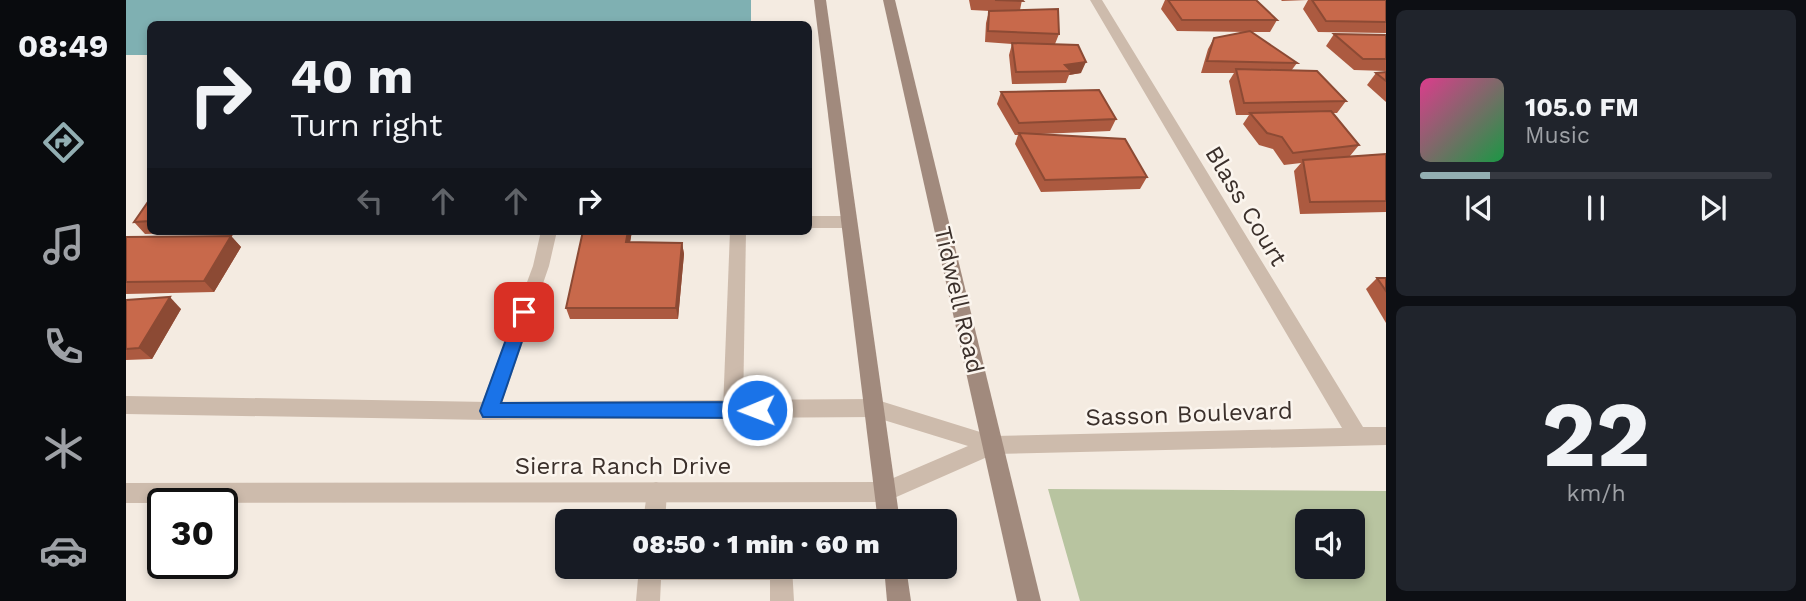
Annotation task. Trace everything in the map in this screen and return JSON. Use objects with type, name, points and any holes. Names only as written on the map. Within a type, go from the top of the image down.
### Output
[{"type":"main road","points":[[820,0],[887,509]]},
{"type":"main road","name":"Tidwell Road","points":[[889,0],[1029,601]]},
{"type":"main road","points":[[896,579],[899,601]]},
{"type":"street","name":"Blass Court","points":[[1096,0],[1357,435]]},
{"type":"street","points":[[812,222],[849,222]]},
{"type":"street","points":[[489,411],[541,266],[548,235]]},
{"type":"street","points":[[733,410],[738,235]]},
{"type":"street","points":[[126,405],[489,411],[874,408],[993,445]]},
{"type":"street","name":"Sasson Boulevard","points":[[993,445],[1386,436]]},
{"type":"street","name":"Sierra Ranch Drive","points":[[126,493],[885,492],[993,445]]},
{"type":"street","points":[[655,509],[656,492]]},
{"type":"street","points":[[648,601],[649,579]]},
{"type":"street","points":[[781,579],[782,601]]},
{"type":"green space","points":[[1048,489],[1386,491],[1386,601],[1080,601]]},
{"type":"water","points":[[126,0],[751,0],[751,21],[147,21],[147,55],[126,55]]},
{"type":"building","points":[[1168,0],[1256,0],[1277,20],[1182,20]]},
{"type":"building","points":[[1312,0],[1386,0],[1386,22],[1326,21]]},
{"type":"building","points":[[1058,9],[1059,34],[988,31],[989,11]]},
{"type":"building","points":[[1250,31],[1297,63],[1207,61],[1214,38]]},
{"type":"building","points":[[1334,34],[1386,35],[1386,59],[1363,59]]},
{"type":"building","points":[[1012,43],[1078,45],[1086,62],[1065,65],[1071,71],[1016,72]]},
{"type":"building","points":[[1236,69],[1317,71],[1346,101],[1244,103]]},
{"type":"building","points":[[1386,72],[1386,81],[1376,73]]},
{"type":"building","points":[[1099,90],[1116,119],[1019,123],[1001,92]]},
{"type":"building","points":[[1331,111],[1359,145],[1293,153],[1282,137],[1267,133],[1250,113]]},
{"type":"building","points":[[1019,133],[1125,139],[1147,177],[1045,180]]},
{"type":"building","points":[[1386,154],[1386,201],[1310,202],[1303,160]]},
{"type":"building","points":[[147,203],[147,221],[134,222]]},
{"type":"building","points":[[582,235],[627,235],[626,242],[682,243],[676,308],[566,308]]},
{"type":"building","points":[[231,236],[204,281],[126,282],[126,237]]},
{"type":"building","points":[[1377,278],[1386,278],[1386,291]]},
{"type":"building","points":[[170,297],[139,348],[126,349],[126,300]]},
{"type":"route","points":[[524,312],[489,411],[757,410]]}]
